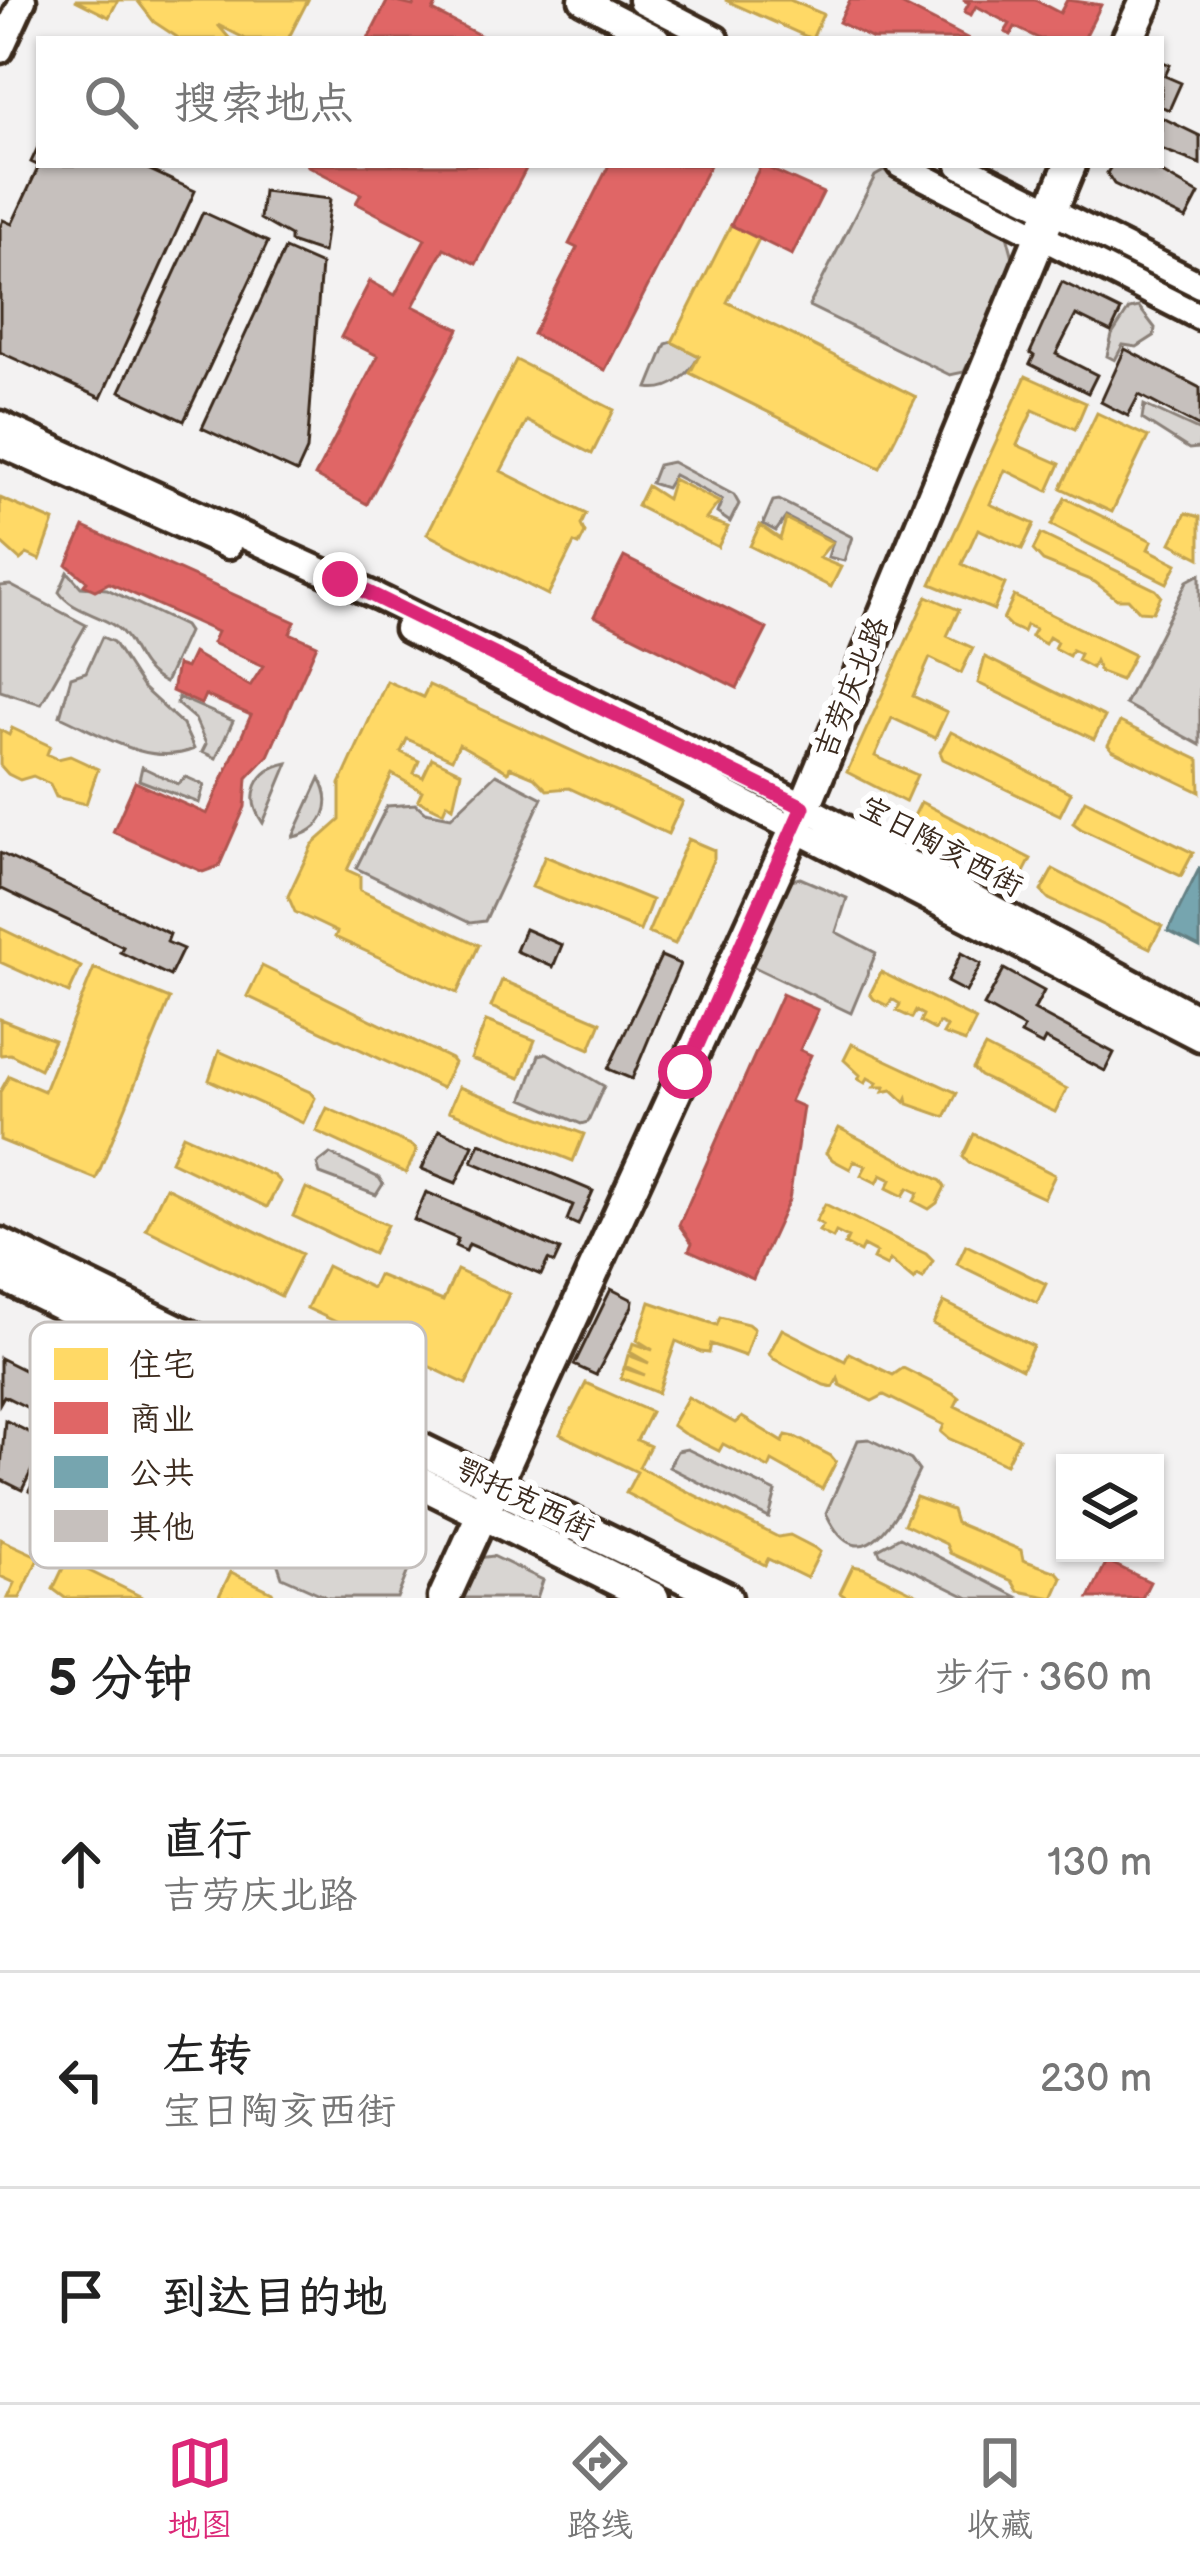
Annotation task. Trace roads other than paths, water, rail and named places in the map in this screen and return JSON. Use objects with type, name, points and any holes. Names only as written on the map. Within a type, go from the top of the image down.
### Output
[{"type":"main road","points":[[1129,36],[1146,0]]},
{"type":"main road","name":"吉劳庆北路","points":[[444,1598],[800,818],[1069,168]]},
{"type":"main road","name":"鄂托克西街","points":[[0,1244],[160,1322]]},
{"type":"main road","name":"鄂托克西街","points":[[0,1274],[96,1322]]},
{"type":"main road","name":"鄂托克西街","points":[[426,1451],[726,1598]]},
{"type":"main road","name":"鄂托克西街","points":[[426,1487],[653,1598]]},
{"type":"street","points":[[0,50],[22,0]]},
{"type":"street","points":[[582,0],[651,36]]},
{"type":"street","points":[[641,0],[710,36]]},
{"type":"street","points":[[907,168],[1200,286]]},
{"type":"street","points":[[964,168],[1043,224],[1200,317]]},
{"type":"street","name":"宝日陶亥西街","points":[[0,424],[393,604],[800,818],[1200,1038]]},
{"type":"street","name":"宝日陶亥西街","points":[[0,445],[370,610],[1200,1019]]}]
